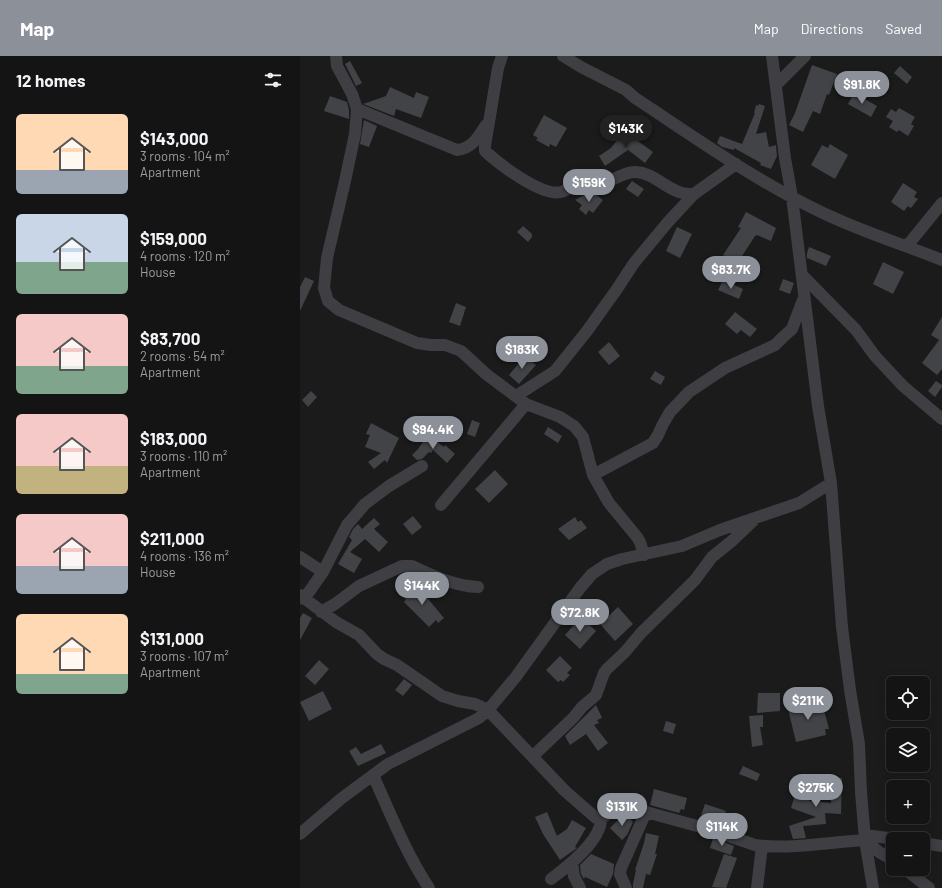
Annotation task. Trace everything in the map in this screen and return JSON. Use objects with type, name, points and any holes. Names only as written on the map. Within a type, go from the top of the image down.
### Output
[{"type":"street","points":[[336,56],[337,66],[352,94],[357,109],[355,134],[327,258],[324,288],[328,301],[339,310],[410,340],[431,345],[445,345],[461,351],[486,374],[526,404],[560,417],[574,426],[583,437],[594,475],[608,503],[637,537],[644,555]]},
{"type":"street","points":[[502,56],[498,68],[485,151],[519,177],[540,188],[555,192],[562,192],[585,180],[604,181],[613,179],[631,171],[652,176],[678,192],[694,194]]},
{"type":"street","points":[[563,56],[626,90],[635,98],[736,164],[792,197],[841,221],[942,260]]},
{"type":"street","points":[[772,56],[785,158],[803,276],[804,297],[813,354],[818,406],[830,483],[842,627],[859,744],[865,838],[873,888]]},
{"type":"street","points":[[776,85],[805,56]]},
{"type":"street","points":[[357,109],[457,150],[463,150],[470,146],[477,139],[489,120]]},
{"type":"street","points":[[516,396],[554,371],[587,331],[634,262],[694,194],[736,164]]},
{"type":"street","points":[[907,246],[942,203]]},
{"type":"street","points":[[803,276],[856,330],[875,356],[903,386],[936,408],[942,420]]},
{"type":"street","points":[[594,475],[653,443],[662,424],[670,412],[689,392],[725,368],[775,345],[792,329],[804,297]]},
{"type":"street","points":[[441,505],[526,404]]},
{"type":"street","points":[[422,466],[389,486],[365,504],[347,525],[323,572],[302,597],[321,612],[359,634],[377,654],[384,659],[397,665],[442,696],[475,704],[488,710],[565,791],[596,818],[605,817],[616,801],[624,800],[646,812],[708,829],[755,845],[799,846],[865,838],[886,839]]},
{"type":"street","points":[[300,834],[342,798],[388,764],[479,718],[488,710],[515,678],[580,588],[592,574],[607,564],[622,559],[682,546],[720,530],[800,503],[830,483]]},
{"type":"street","points":[[533,756],[596,695],[607,669],[695,580],[712,557],[733,540],[755,518]]},
{"type":"street","points":[[300,556],[323,572]]},
{"type":"street","points":[[321,612],[335,604],[359,586],[402,566],[412,566],[448,582],[478,587]]},
{"type":"street","points":[[373,775],[420,874],[429,888]]},
{"type":"street","points":[[626,888],[620,874],[621,868],[646,812]]},
{"type":"street","points":[[550,879],[572,863],[596,835],[601,825],[601,818]]},
{"type":"street","points":[[865,838],[879,852],[886,856]]},
{"type":"street","points":[[930,844],[942,846]]},
{"type":"street","points":[[757,888],[762,846]]},
{"type":"street","points":[[572,863],[574,876],[580,888]]},
{"type":"street","points":[[914,876],[929,888]]},
{"type":"building","points":[[350,61],[362,83],[356,86],[345,64]]},
{"type":"building","points":[[812,65],[837,74],[829,95],[827,94],[820,114],[813,111],[803,132],[789,125],[795,113]]},
{"type":"building","points":[[900,66],[912,77],[907,84],[894,73]]},
{"type":"building","points":[[390,87],[414,98],[416,92],[429,97],[421,118],[396,109],[394,116],[363,104],[386,96]]},
{"type":"building","points":[[854,93],[877,106],[871,117],[848,104]]},
{"type":"building","points":[[330,96],[347,102],[349,119],[324,111]]},
{"type":"building","points":[[759,104],[765,106],[756,134],[766,132],[769,147],[776,145],[777,156],[771,169],[760,165],[761,163],[734,148],[734,150],[722,147],[717,143],[720,136],[742,144],[755,113],[756,105],[758,106]]},
{"type":"building","points":[[899,108],[915,117],[911,124],[914,126],[908,136],[899,130],[897,132],[889,127],[893,121],[886,117],[891,109],[896,112]]},
{"type":"building","points":[[544,115],[567,128],[556,147],[550,144],[549,147],[536,140],[538,138],[533,135]]},
{"type":"building","points":[[364,120],[377,126],[369,147],[360,144]]},
{"type":"building","points":[[624,131],[653,152],[645,163],[628,150],[605,166],[599,156],[611,148]]},
{"type":"building","points":[[830,144],[848,155],[835,179],[811,165],[822,145],[828,148]]},
{"type":"building","points":[[632,181],[644,189],[638,197],[626,189]]},
{"type":"building","points":[[903,183],[917,192],[914,197],[918,199],[911,208],[908,206],[904,211],[891,202]]},
{"type":"building","points":[[590,192],[603,200],[593,213],[589,210],[586,215],[579,209],[582,205],[575,200]]},
{"type":"building","points":[[746,212],[776,228],[771,241],[757,235],[755,236],[737,264],[723,255],[741,228],[738,227]]},
{"type":"building","points":[[523,226],[532,234],[532,237],[528,242],[517,232]]},
{"type":"building","points":[[677,227],[692,234],[680,258],[666,251]]},
{"type":"building","points":[[809,247],[831,256],[826,266],[807,258]]},
{"type":"building","points":[[883,262],[904,272],[893,294],[873,284]]},
{"type":"building","points":[[305,277],[314,281],[300,311],[300,287]]},
{"type":"building","points":[[783,279],[794,283],[790,294],[779,290]]},
{"type":"building","points":[[723,280],[743,289],[739,299],[718,290]]},
{"type":"building","points":[[456,303],[466,307],[460,326],[449,322]]},
{"type":"building","points":[[735,312],[757,329],[750,337],[741,330],[737,334],[725,324]]},
{"type":"building","points":[[942,317],[942,369],[937,375],[922,363],[939,340],[931,335]]},
{"type":"building","points":[[609,342],[620,356],[609,365],[598,352]]},
{"type":"building","points":[[525,356],[536,365],[519,384],[509,375]]},
{"type":"building","points":[[655,371],[665,377],[661,385],[650,379]]},
{"type":"building","points":[[936,381],[942,385],[942,387],[935,397],[928,391]]},
{"type":"building","points":[[311,391],[317,397],[308,407],[302,400]]},
{"type":"building","points":[[472,420],[480,423],[475,437],[467,434]]},
{"type":"building","points":[[371,423],[399,438],[387,463],[385,460],[374,469],[368,462],[381,453],[365,447],[370,435],[366,434]]},
{"type":"building","points":[[548,427],[562,436],[558,443],[544,434]]},
{"type":"building","points":[[428,435],[444,447],[445,445],[455,454],[447,463],[433,450],[422,459],[417,460],[412,455]]},
{"type":"building","points":[[495,470],[508,484],[489,503],[475,489]]},
{"type":"building","points":[[413,516],[422,527],[412,535],[403,524]]},
{"type":"building","points":[[575,517],[578,522],[581,520],[587,528],[569,540],[558,529]]},
{"type":"building","points":[[374,518],[380,524],[374,529],[388,542],[379,552],[365,539],[350,552],[362,559],[354,573],[338,564],[352,540],[349,537],[353,529],[358,524],[362,529]]},
{"type":"building","points":[[416,586],[425,592],[424,594],[444,618],[438,623],[436,620],[429,627],[404,602],[406,599],[403,597],[411,588],[414,589]]},
{"type":"building","points":[[618,607],[633,624],[615,641],[600,624]]},
{"type":"building","points":[[303,613],[312,618],[300,640],[300,618]]},
{"type":"building","points":[[581,617],[596,631],[580,649],[565,635]]},
{"type":"building","points":[[560,656],[572,668],[567,673],[570,675],[563,682],[561,680],[558,682],[546,670]]},
{"type":"building","points":[[319,660],[329,669],[315,685],[305,676]]},
{"type":"building","points":[[404,679],[412,685],[403,696],[395,690]]},
{"type":"building","points":[[323,691],[332,709],[309,721],[300,702]]},
{"type":"building","points":[[758,693],[780,693],[780,711],[757,713]]},
{"type":"building","points":[[820,701],[829,729],[825,729],[826,735],[796,742],[788,709]]},
{"type":"building","points":[[596,705],[602,718],[597,720],[599,723],[594,725],[608,743],[598,751],[586,734],[570,745],[565,736]]},
{"type":"building","points":[[763,715],[763,727],[760,727],[763,745],[752,747],[749,716]]},
{"type":"building","points":[[666,721],[676,724],[673,734],[663,731]]},
{"type":"building","points":[[381,744],[386,753],[358,766],[349,751],[356,747],[361,754]]},
{"type":"building","points":[[743,766],[760,774],[757,781],[739,774]]},
{"type":"building","points":[[831,778],[842,778],[841,814],[825,813],[826,824],[803,826],[806,838],[793,839],[789,826],[816,817],[791,808],[797,789],[811,794],[809,801],[831,803]]},
{"type":"building","points":[[654,789],[687,798],[684,810],[681,809],[679,813],[650,805]]},
{"type":"building","points":[[705,804],[726,811],[720,825],[701,815]]},
{"type":"building","points":[[547,812],[557,836],[567,829],[572,820],[586,828],[575,847],[577,848],[560,860],[543,834],[535,817]]},
{"type":"building","points":[[625,813],[633,822],[627,835],[622,840],[610,828]]},
{"type":"building","points":[[646,833],[659,836],[655,854],[657,854],[650,875],[646,874],[643,888],[633,888],[635,870]]},
{"type":"building","points":[[713,838],[734,846],[731,855],[710,848]]},
{"type":"building","points":[[591,854],[614,864],[613,874],[607,887],[585,877],[584,879],[581,874],[580,865]]},
{"type":"building","points":[[724,854],[737,858],[726,888],[712,887]]}]
